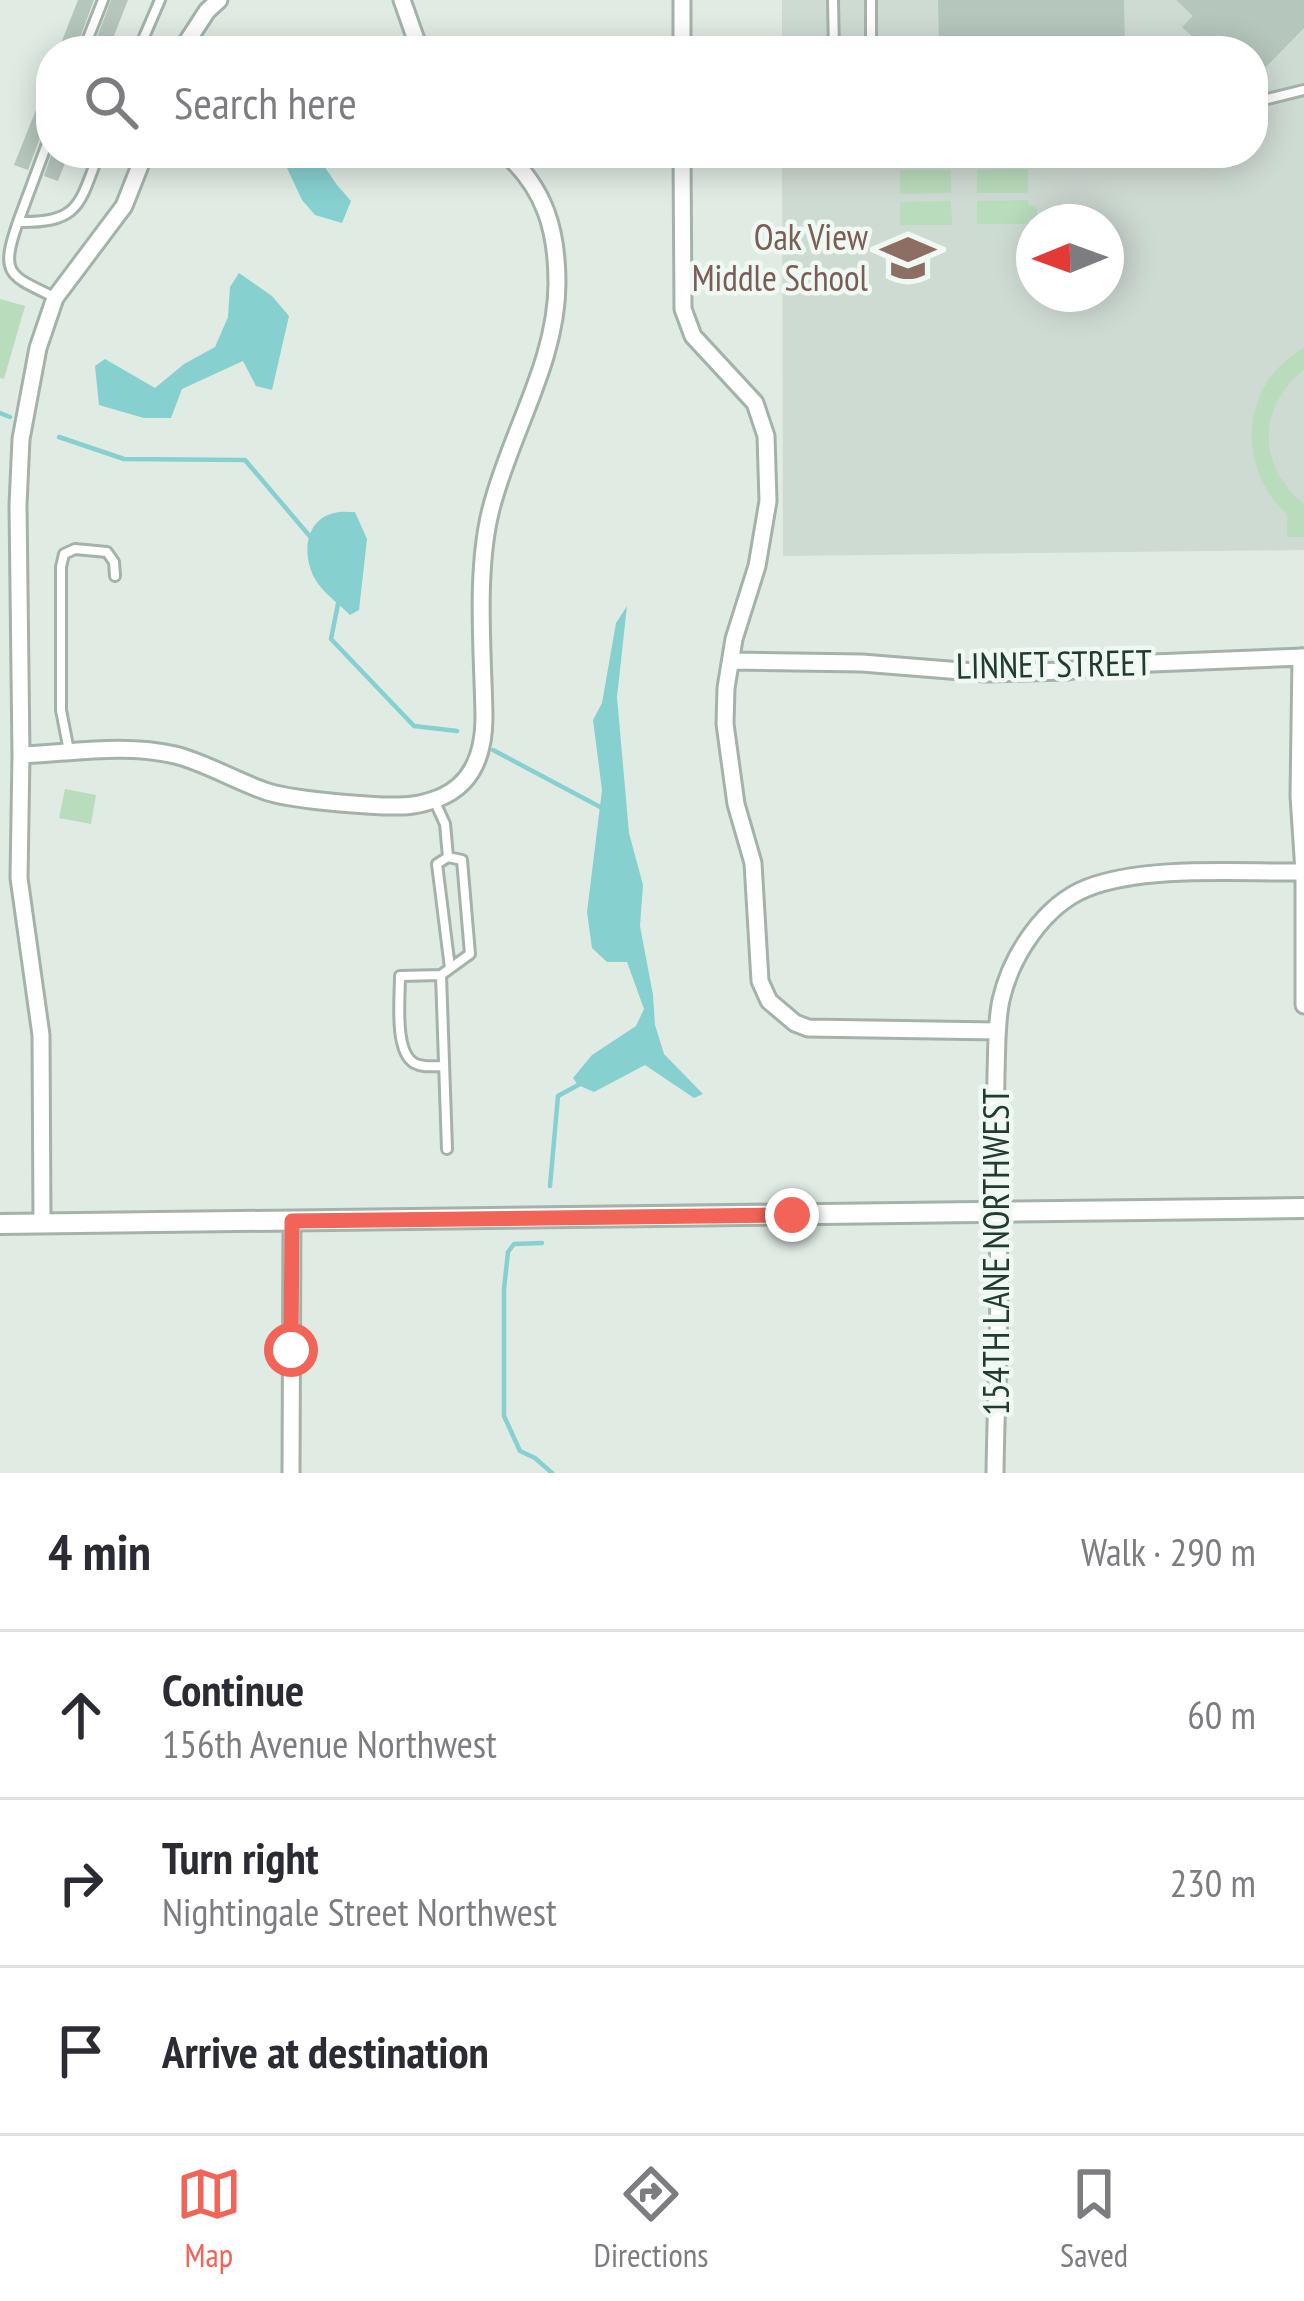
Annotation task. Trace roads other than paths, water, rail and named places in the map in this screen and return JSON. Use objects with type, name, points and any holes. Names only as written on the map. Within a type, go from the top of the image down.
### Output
[{"type":"street","points":[[191,36],[219,0]]},
{"type":"street","points":[[402,0],[415,36]]},
{"type":"street","points":[[682,0],[682,36]]},
{"type":"street","points":[[42,1223],[41,1035],[19,878],[20,454],[38,348],[55,298],[124,206],[139,168]]},
{"type":"street","points":[[21,755],[135,750],[176,755],[281,795],[410,806],[450,793],[465,781],[479,761],[484,731],[483,586],[489,515],[545,356],[556,308],[551,221],[519,168]]},
{"type":"street","points":[[682,168],[682,310],[693,336],[755,403],[766,436],[768,501],[757,566],[734,639],[725,688],[736,804],[753,863],[760,981],[781,1012],[808,1028],[997,1031]]},
{"type":"street","points":[[1302,657],[1299,796],[1304,1005]]},
{"type":"street","name":"LINNET STREET","points":[[732,662],[862,663],[986,673],[1302,657]]},
{"type":"street","name":"154TH LANE NORTHWEST","points":[[995,1473],[997,1031],[1001,999],[1011,973],[1028,940],[1057,905],[1087,888],[1131,877],[1304,872]]},
{"type":"street","points":[[0,1224],[1304,1208]]},
{"type":"street","points":[[291,1473],[292,1221]]},
{"type":"lane","points":[[89,36],[103,0]]},
{"type":"lane","points":[[144,36],[160,0]]},
{"type":"lane","points":[[833,0],[834,36]]},
{"type":"lane","points":[[871,0],[871,36]]},
{"type":"lane","points":[[1268,99],[1304,90]]},
{"type":"lane","points":[[38,168],[6,250],[8,269],[16,280],[55,298]]},
{"type":"lane","points":[[17,222],[67,216],[80,202],[93,168]]},
{"type":"lane","points":[[69,753],[61,710],[64,554],[75,549],[107,552],[115,576]]},
{"type":"lane","points":[[434,800],[445,824],[448,857]]},
{"type":"lane","points":[[444,1066],[412,1062],[401,1048],[400,976],[445,972],[470,954],[461,860],[448,857],[437,864],[445,972],[447,1149]]},
{"type":"water","points":[[287,168],[325,168],[351,201],[342,223],[315,215]]},
{"type":"water","points":[[239,273],[272,296],[289,316],[272,390],[256,386],[243,361],[182,389],[171,418],[144,418],[99,405],[95,366],[105,359],[155,388],[215,347],[228,317],[230,287]]},
{"type":"water","points":[[355,512],[367,539],[359,610],[350,615],[318,584],[307,550],[311,531],[324,517]]},
{"type":"water","points":[[627,606],[617,697],[629,833],[643,885],[640,926],[664,1054],[703,1094],[694,1098],[645,1065],[594,1092],[573,1078],[592,1055],[636,1026],[644,1009],[627,962],[607,962],[592,948],[587,912],[602,790],[593,720],[602,703],[616,623]]},
{"type":"waterway","points":[[0,413],[10,417]]},
{"type":"waterway","points":[[59,437],[124,459],[245,460],[313,540]]},
{"type":"waterway","points":[[339,599],[331,639],[414,726],[457,731]]},
{"type":"waterway","points":[[493,750],[604,809]]},
{"type":"waterway","points":[[550,1186],[558,1096],[580,1084]]},
{"type":"waterway","points":[[542,1243],[514,1244],[508,1252],[504,1416],[520,1451],[552,1473]]},
{"type":"place","name":"Oak View Middle School","points":[[908,258]]}]
